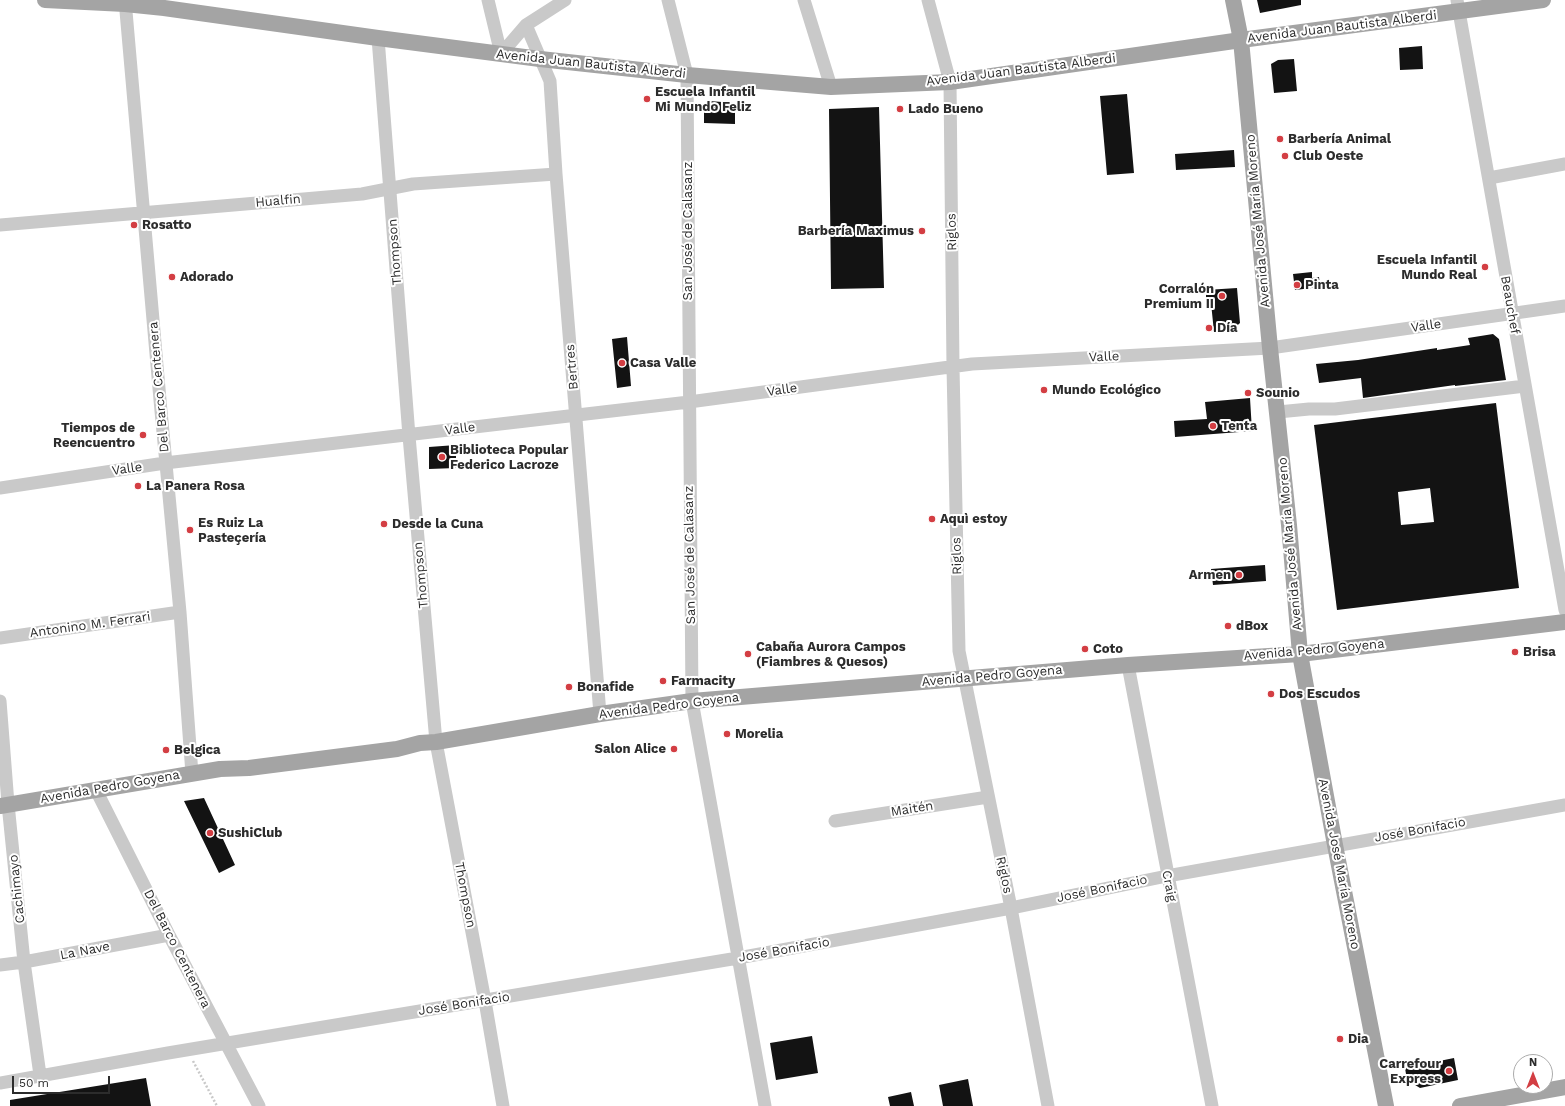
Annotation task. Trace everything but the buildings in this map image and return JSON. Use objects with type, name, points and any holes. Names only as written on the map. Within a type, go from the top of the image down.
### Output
[{"type":"main road","name":"Avenida Juan Bautista Alberdi","points":[[45,0],[125,2],[378,38],[540,59],[687,75],[831,87],[950,82],[1241,40],[1458,6],[1543,0]]},
{"type":"main road","name":"Avenida José María Moreno","points":[[1232,0],[1241,40],[1270,348],[1289,525],[1300,654],[1335,845],[1386,1106]]},
{"type":"main road","name":"Avenida Pedro Goyena","points":[[4,805],[220,769],[247,760],[396,741],[420,743],[436,742],[600,714],[692,701],[1128,665],[1300,654],[1565,622]]},
{"type":"main road","points":[[1460,1106],[1565,1087]]},
{"type":"street","points":[[488,0],[501,54]]},
{"type":"street","points":[[501,54],[526,25],[565,0]]},
{"type":"street","name":"San José de Calasanz","points":[[668,0],[687,75],[692,701],[765,1106]]},
{"type":"street","points":[[804,0],[831,87]]},
{"type":"street","name":"Riglos","points":[[928,0],[950,82],[953,367],[959,651],[1011,908],[1048,1106]]},
{"type":"street","name":"Del Barco Centenera","points":[[125,2],[165,463],[180,612],[192,774]]},
{"type":"street","name":"Beauchef","points":[[1458,6],[1565,610]]},
{"type":"street","name":"Bertres","points":[[526,25],[550,81],[556,174],[600,714]]},
{"type":"street","name":"Thompson","points":[[378,38],[409,436],[436,742],[485,1001],[503,1106]]},
{"type":"street","points":[[1489,178],[1565,164]]},
{"type":"street","name":"Hualfin","points":[[0,225],[362,194],[413,184],[556,174]]},
{"type":"street","name":"Valle","points":[[0,488],[165,463],[409,436],[576,414],[689,402],[972,364],[1270,348],[1565,306]]},
{"type":"street","points":[[1278,412],[1308,409],[1335,409],[1525,386]]},
{"type":"street","name":"Antonino M. Ferrari","points":[[0,638],[180,612]]},
{"type":"street","name":"Craig","points":[[1128,665],[1212,1106]]},
{"type":"street","name":"Cachimayo","points":[[0,701],[4,805],[40,1075]]},
{"type":"street","name":"Del Barco Centenera","points":[[96,790],[169,935],[260,1106]]},
{"type":"street","name":"Maitén","points":[[835,821],[988,797]]},
{"type":"street","name":"José Bonifacio","points":[[0,1083],[186,1050],[738,958],[1011,908],[1167,876],[1565,805]]},
{"type":"street","name":"La Nave","points":[[0,965],[24,962],[169,935]]},
{"type":"path","points":[[186,1050],[217,1106]]},
{"type":"place","name":"Escuela Infantil Mi Mundo Feliz","points":[[647,99]]},
{"type":"place","name":"Lado Bueno","points":[[900,109]]},
{"type":"place","name":"Barbería Animal","points":[[1280,139]]},
{"type":"place","name":"Club Oeste","points":[[1285,156]]},
{"type":"place","name":"Rosatto","points":[[134,225]]},
{"type":"place","name":"Barbería Maximus","points":[[922,231]]},
{"type":"place","name":"Escuela Infantil Mundo Real","points":[[1485,267]]},
{"type":"place","name":"Adorado","points":[[172,277]]},
{"type":"place","name":"Pinta","points":[[1297,285]]},
{"type":"place","name":"Corralón Premium II","points":[[1222,296]]},
{"type":"place","name":"Día","points":[[1209,328]]},
{"type":"place","name":"Casa Valle","points":[[622,363]]},
{"type":"place","name":"Mundo Ecológico","points":[[1044,390]]},
{"type":"place","name":"Sounio","points":[[1248,393]]},
{"type":"place","name":"Tenta","points":[[1213,426]]},
{"type":"place","name":"Tiempos de Reencuentro","points":[[143,435]]},
{"type":"place","name":"Biblioteca Popular Federico Lacroze","points":[[442,457]]},
{"type":"place","name":"La Panera Rosa","points":[[138,486]]},
{"type":"place","name":"Aquì estoy","points":[[932,519]]},
{"type":"place","name":"Desde la Cuna","points":[[384,524]]},
{"type":"place","name":"Es Ruiz La Pasteçería","points":[[190,530]]},
{"type":"place","name":"Armen","points":[[1239,575]]},
{"type":"place","name":"dBox","points":[[1228,626]]},
{"type":"place","name":"Coto","points":[[1085,649]]},
{"type":"place","name":"Brisa","points":[[1515,652]]},
{"type":"place","name":"Cabaña Aurora Campos (Fiambres & Quesos)","points":[[748,654]]},
{"type":"place","name":"Farmacity","points":[[663,681]]},
{"type":"place","name":"Bonafide","points":[[569,687]]},
{"type":"place","name":"Dos Escudos","points":[[1271,694]]},
{"type":"place","name":"Morelia","points":[[727,734]]},
{"type":"place","name":"Salon Alice","points":[[674,749]]},
{"type":"place","name":"Belgica","points":[[166,750]]},
{"type":"place","name":"SushiClub","points":[[210,833]]},
{"type":"place","name":"Dia","points":[[1340,1039]]},
{"type":"place","name":"Carrefour Express","points":[[1449,1071]]}]
